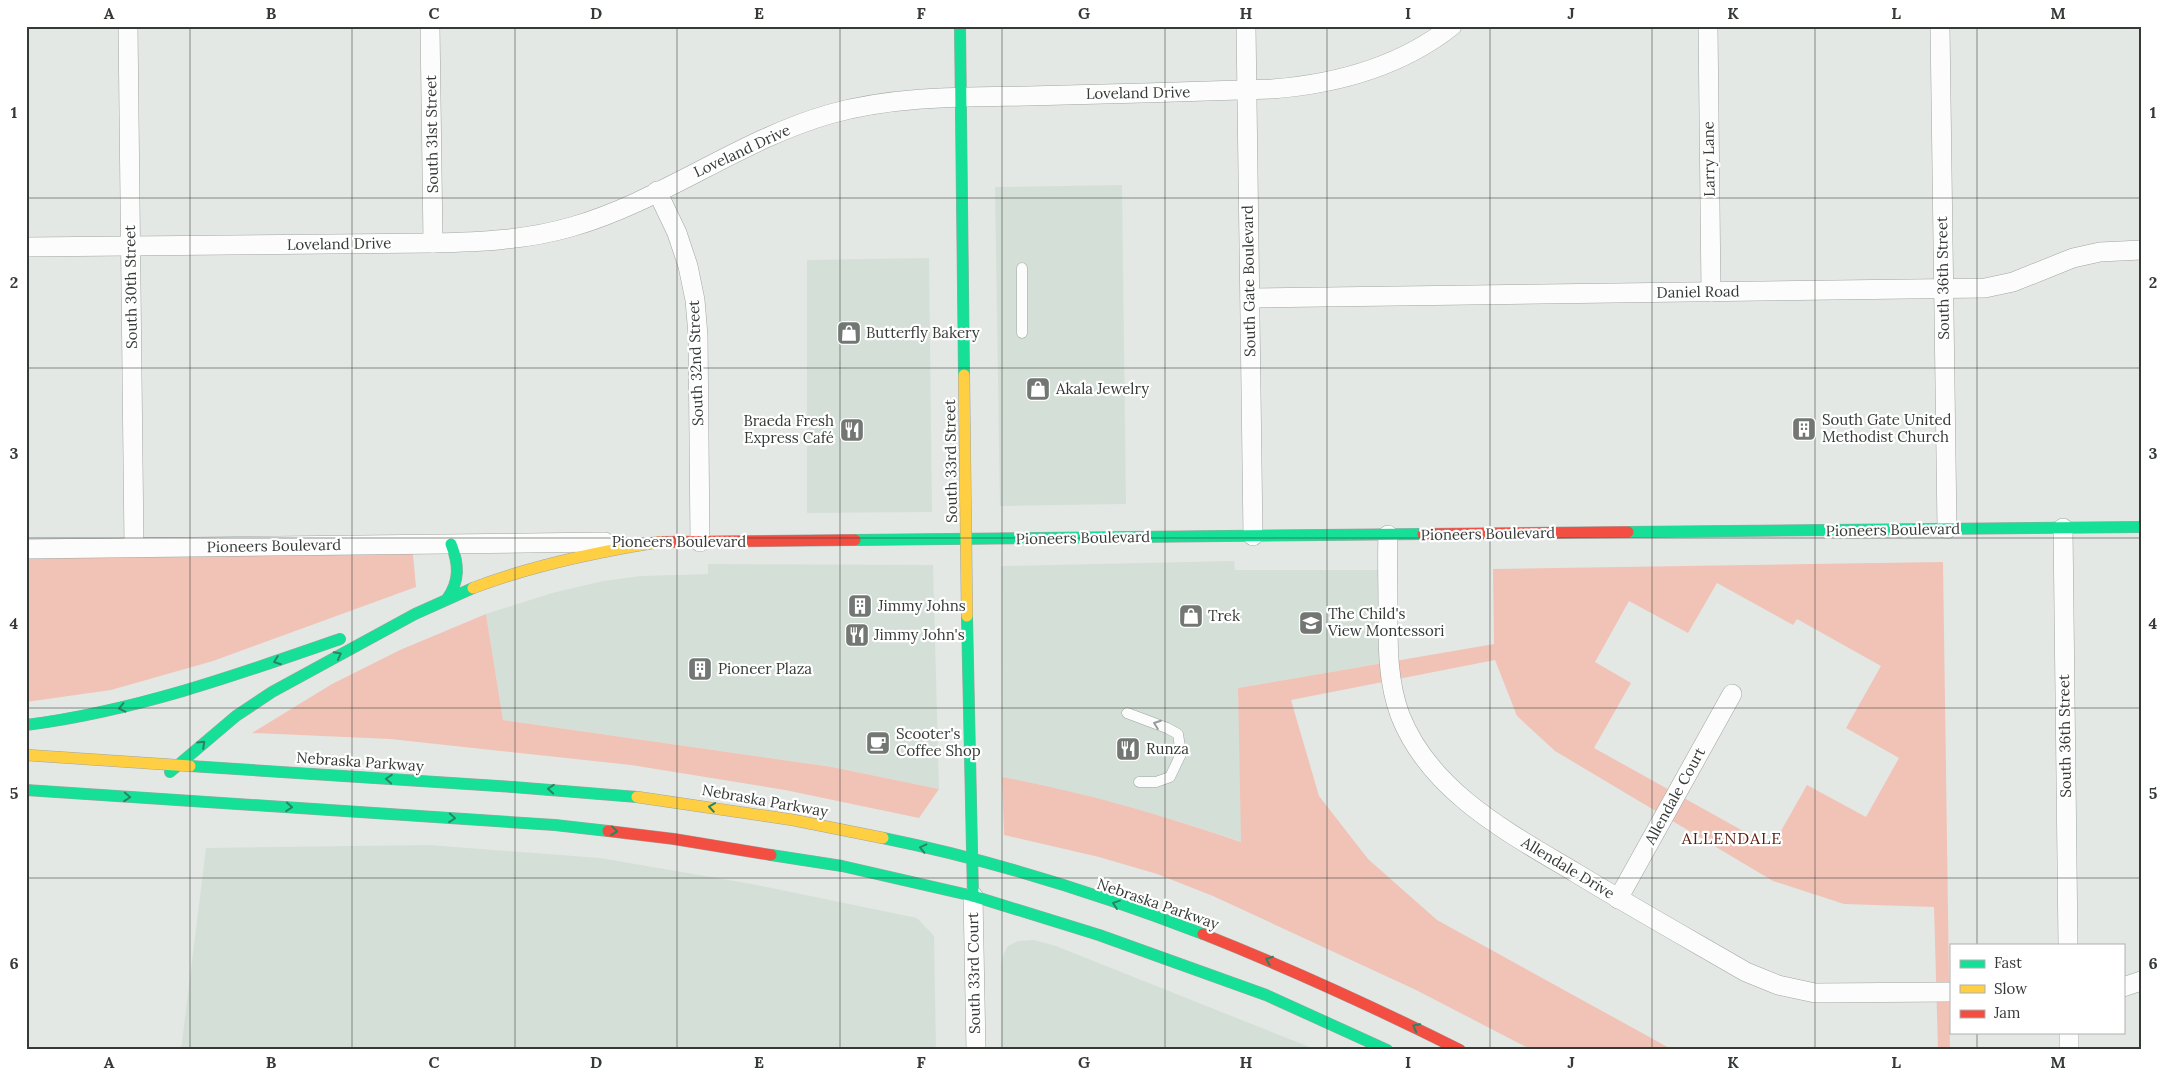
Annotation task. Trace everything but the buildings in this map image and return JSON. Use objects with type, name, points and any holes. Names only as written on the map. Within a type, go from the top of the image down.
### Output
[{"type":"main road","name":"South 33rd Street","points":[[960,26],[973,896]]},
{"type":"main road","name":"Pioneers Boulevard","points":[[658,542],[2141,527]]},
{"type":"main road","points":[[26,725],[121,709],[188,692],[422,610],[447,599],[542,565],[609,549],[658,542]]},
{"type":"main road","points":[[447,599],[455,590],[459,569],[457,557],[451,544]]},
{"type":"main road","points":[[158,778],[179,766],[218,729],[259,700],[302,674],[422,610]]},
{"type":"main road","name":"Nebraska Parkway","points":[[26,755],[566,790],[664,801],[801,822],[971,859],[1082,893],[1271,960],[1338,989],[1460,1050]]},
{"type":"main road","points":[[26,789],[127,784]]},
{"type":"main road","points":[[26,789],[503,821],[604,830],[798,858],[973,896],[1099,935],[1256,991],[1387,1050]]},
{"type":"street","name":"South 30th Street","points":[[128,26],[134,547]]},
{"type":"street","name":"South 31st Street","points":[[430,26],[434,243]]},
{"type":"street","name":"South Gate Boulevard","points":[[1246,26],[1253,536]]},
{"type":"street","name":"Loveland Drive","points":[[26,246],[434,243],[490,241],[535,236],[598,217],[786,130],[829,114],[868,105],[961,98],[1247,90],[1309,86],[1343,79],[1381,67],[1412,52],[1452,26]]},
{"type":"street","name":"Larry Lane","points":[[1708,26],[1711,292]]},
{"type":"street","name":"South 36th Street","points":[[1940,26],[1947,529]]},
{"type":"street","name":"South 32nd Street","points":[[657,191],[680,242],[688,266],[695,300],[698,335],[700,542]]},
{"type":"street","name":"Daniel Road","points":[[1250,298],[1985,288],[2013,282],[2072,258],[2100,252],[2141,250]]},
{"type":"street","name":"South 36th Street","points":[[2063,528],[2068,944]]},
{"type":"street","name":"Allendale Drive","points":[[1388,535],[1388,642],[1391,680],[1400,714],[1417,750],[1445,782],[1485,815],[1523,841],[1618,899],[1746,972],[1778,986],[1815,993],[1950,992]]},
{"type":"street","name":"Pioneers Boulevard","points":[[26,549],[658,542]]},
{"type":"street","name":"Allendale Court","points":[[1618,899],[1732,694]]},
{"type":"street","name":"South 33rd Court","points":[[973,896],[976,1050]]},
{"type":"street","points":[[2124,986],[2141,980]]},
{"type":"street","points":[[2069,1034],[2069,1050]]},
{"type":"lane","points":[[1022,268],[1022,333]]},
{"type":"lane","points":[[1127,713],[1178,734],[1182,754],[1170,777],[1156,782],[1139,782]]},
{"type":"shaded area","points":[[1122,185],[1126,504],[1000,506],[995,187]]},
{"type":"shaded area","points":[[929,258],[932,512],[807,513],[807,260]]},
{"type":"shaded area","points":[[412,544],[416,587],[213,661],[111,690],[26,702],[26,549]]},
{"type":"shaded area","points":[[1234,561],[1235,570],[1388,570],[1389,662],[1238,688],[1242,842],[1184,823],[1098,799],[1002,777],[1001,566]]},
{"type":"shaded area","points":[[1943,562],[1950,1050],[1938,1050],[1934,907],[1844,904],[1773,881],[1555,751],[1517,716],[1495,660],[1291,700],[1319,796],[1368,859],[1437,920],[1673,1050],[1532,1050],[1416,990],[1213,896],[1157,874],[1099,857],[1004,835],[1002,777],[1123,805],[1241,842],[1238,688],[1494,644],[1493,569]],"holes":[[[1717,583],[1793,625],[1797,619],[1881,666],[1846,728],[1899,758],[1866,817],[1807,785],[1772,847],[1594,748],[1631,683],[1595,662],[1629,601],[1688,633]]]},
{"type":"shaded area","points":[[708,564],[933,565],[939,789],[832,767],[503,720],[486,614],[552,593],[603,581],[641,576],[708,574]]},
{"type":"shaded area","points":[[486,614],[503,720],[832,767],[939,789],[919,818],[785,790],[631,765],[390,739],[252,733],[332,684],[400,650]]},
{"type":"shaded area","points":[[429,845],[600,858],[752,884],[917,918],[934,936],[936,1050],[181,1050],[206,848]]},
{"type":"shaded area","points":[[1034,940],[1056,946],[1317,1050],[1001,1050],[1001,963],[1004,953],[1008,946],[1018,941]]},
{"type":"traffic: fast","points":[[960,26],[964,375]]},
{"type":"traffic: fast","points":[[1628,532],[2141,527]]},
{"type":"traffic: fast","points":[[855,540],[1423,534]]},
{"type":"traffic: fast","points":[[447,599],[454,586],[457,572],[456,558],[451,544]]},
{"type":"traffic: fast","points":[[170,772],[236,716],[272,692],[415,614],[473,588]]},
{"type":"traffic: fast","points":[[967,616],[973,896]]},
{"type":"traffic: fast","points":[[26,725],[67,719],[146,701],[263,666],[340,639]]},
{"type":"traffic: fast","points":[[190,766],[637,797]]},
{"type":"traffic: fast","points":[[26,790],[555,825],[608,831]]},
{"type":"traffic: fast","points":[[883,838],[1005,867],[1125,905],[1203,934]]},
{"type":"traffic: fast","points":[[771,855],[842,866],[973,896],[1099,935],[1266,995],[1387,1050]]},
{"type":"traffic: slow","points":[[964,375],[967,616]]},
{"type":"traffic: slow","points":[[473,588],[565,560],[659,542]]},
{"type":"traffic: slow","points":[[26,755],[190,766]]},
{"type":"traffic: slow","points":[[637,797],[793,820],[883,838]]},
{"type":"traffic: jam","points":[[1423,534],[1628,532]]},
{"type":"traffic: jam","points":[[659,542],[855,540]]},
{"type":"traffic: jam","points":[[608,831],[674,839],[771,855]]},
{"type":"traffic: jam","points":[[1203,934],[1333,989],[1460,1050]]},
{"type":"place","name":"Butterfly Bakery","points":[[849,333]]},
{"type":"place","name":"Akala Jewelry","points":[[1038,389]]},
{"type":"place","name":"South Gate United Methodist Church","points":[[1804,429]]},
{"type":"place","name":"Braeda Fresh Express Café","points":[[852,430]]},
{"type":"place","name":"Jimmy Johns","points":[[860,606]]},
{"type":"place","name":"Trek","points":[[1191,616]]},
{"type":"place","name":"The Child's View Montessori","points":[[1311,623]]},
{"type":"place","name":"Jimmy John's","points":[[857,635]]},
{"type":"place","name":"Pioneer Plaza","points":[[700,669]]},
{"type":"place","name":"Scooter's Coffee Shop","points":[[878,743]]},
{"type":"place","name":"Runza","points":[[1128,749]]},
{"type":"district","name":"ALLENDALE","points":[[1732,838]]}]
